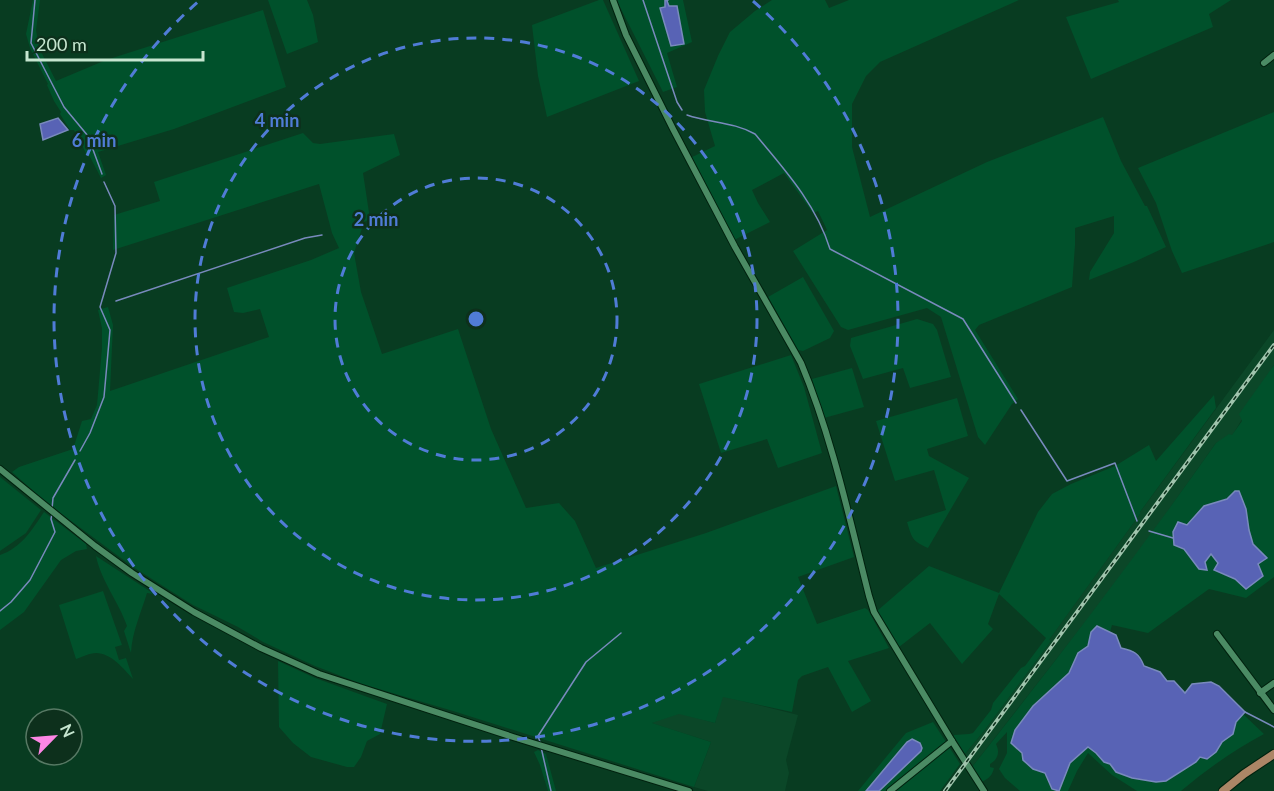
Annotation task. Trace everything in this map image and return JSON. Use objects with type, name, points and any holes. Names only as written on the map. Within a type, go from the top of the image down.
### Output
[{"type":"main road","points":[[1223,791],[1274,754]]},
{"type":"street","points":[[613,0],[626,35],[693,166],[735,247],[801,363],[840,482],[874,612],[984,791]]},
{"type":"street","points":[[1264,63],[1274,55]]},
{"type":"street","points":[[0,469],[132,573],[194,612],[261,648],[319,674],[689,791]]},
{"type":"street","points":[[1217,634],[1274,710]]},
{"type":"street","points":[[1260,693],[1274,683]]},
{"type":"street","points":[[890,791],[952,741]]},
{"type":"shaded area","points":[[33,0],[40,0],[36,30],[39,48],[56,81],[106,60],[263,10],[286,87],[174,129],[98,152],[106,175],[101,178],[74,130],[70,130],[60,114],[30,48],[26,34]]},
{"type":"shaded area","points":[[268,0],[307,0],[313,15],[318,42],[287,54]]},
{"type":"shaded area","points":[[603,0],[639,81],[547,117],[538,76],[532,25]]},
{"type":"shaded area","points":[[613,0],[665,0],[665,7],[669,6],[668,0],[683,0],[692,42],[667,53],[677,87],[663,92],[619,5]]},
{"type":"shaded area","points":[[772,0],[825,0],[829,8],[849,0],[1019,0],[880,62],[866,76],[852,104],[852,147],[870,217],[987,162],[1103,117],[1121,161],[1147,206],[1166,247],[1089,280],[1090,272],[1114,233],[1114,216],[1075,228],[1072,287],[979,325],[975,330],[1018,399],[1012,404],[985,445],[978,437],[941,317],[927,308],[848,330],[841,327],[793,251],[827,230],[818,211],[813,213],[784,173],[752,190],[770,222],[734,240],[690,158],[715,146],[705,112],[704,90],[730,32]]},
{"type":"shaded area","points":[[1118,0],[1231,0],[1209,14],[1213,27],[1091,79],[1066,17],[1119,2]]},
{"type":"shaded area","points":[[1274,112],[1274,242],[1182,273],[1156,203],[1138,168]]},
{"type":"shaded area","points":[[303,133],[313,143],[320,144],[394,134],[400,155],[363,173],[370,219],[364,222],[354,253],[361,292],[382,354],[458,329],[491,429],[526,508],[559,503],[575,521],[596,568],[706,533],[836,486],[854,557],[798,577],[817,624],[865,608],[868,610],[889,648],[848,661],[871,701],[852,712],[828,667],[802,676],[798,680],[792,712],[723,697],[715,723],[679,714],[652,723],[711,742],[694,787],[362,684],[263,642],[193,605],[133,567],[47,503],[12,472],[19,467],[73,449],[82,421],[91,419],[97,405],[102,348],[102,328],[98,310],[108,307],[113,325],[110,391],[269,337],[260,309],[243,313],[234,312],[227,288],[311,260],[339,248],[332,233],[319,184],[113,250],[114,215],[160,201],[154,182]]},
{"type":"shaded area","points":[[803,277],[834,331],[830,338],[803,351],[798,350],[768,297]]},
{"type":"shaded area","points":[[917,319],[933,324],[937,330],[951,377],[910,388],[903,368],[863,379],[850,346],[851,338]]},
{"type":"shaded area","points":[[1274,330],[1274,365],[1232,436],[1216,443],[1148,539],[972,767],[964,755],[1051,641],[1048,641]]},
{"type":"shaded area","points":[[791,355],[804,387],[822,453],[778,468],[767,439],[721,453],[699,384]]},
{"type":"shaded area","points":[[1274,365],[1274,577],[1246,598],[1209,589],[1148,633],[1112,625],[1110,632],[1097,626],[1091,632],[1088,646],[1078,653],[1069,673],[1050,690],[1022,754],[1033,769],[1045,773],[1052,789],[1066,772],[1070,763],[1088,747],[1104,762],[1110,764],[1116,772],[1132,778],[1156,782],[1166,781],[1200,757],[1207,759],[1216,752],[1222,742],[1233,734],[1236,722],[1243,714],[1264,734],[1221,760],[1181,791],[1137,791],[1112,775],[1088,753],[1068,791],[1020,791],[1005,778],[999,769],[1007,753],[1007,732],[996,744],[998,756],[990,764],[990,767],[994,768],[992,773],[982,782],[972,767],[1157,526],[1216,443],[1229,434],[1232,435],[1242,421],[1239,414]],"holes":[[[1235,491],[1246,509],[1258,564],[1246,589],[1235,579],[1214,570],[1218,563],[1210,554],[1199,569],[1184,549],[1187,525],[1204,506],[1227,499]]]},
{"type":"shaded area","points":[[852,368],[864,407],[824,418],[812,379]]},
{"type":"shaded area","points":[[1214,395],[1216,408],[1049,640],[1051,641],[964,755],[954,735],[973,733],[991,710],[993,703],[1046,638],[999,594],[988,624],[993,629],[962,664],[930,623],[899,647],[877,611],[929,566],[999,593],[1038,512],[1052,494],[1115,466],[1149,445],[1156,461]]},
{"type":"shaded area","points":[[957,398],[968,436],[927,449],[929,456],[969,478],[928,548],[913,538],[907,522],[946,510],[934,470],[895,481],[876,421]]},
{"type":"shaded area","points":[[0,477],[41,510],[26,533],[0,551]]},
{"type":"shaded area","points":[[44,512],[86,544],[87,549],[76,551],[61,560],[24,612],[0,630],[0,555],[20,543]]},
{"type":"shaded area","points":[[96,556],[154,594],[147,593],[135,630],[131,653],[124,631],[127,626],[98,565]]},
{"type":"shaded area","points":[[103,591],[122,645],[115,647],[119,660],[126,658],[133,679],[117,662],[102,654],[96,653],[76,659],[59,605]]},
{"type":"shaded area","points":[[278,661],[315,678],[387,704],[380,734],[367,741],[354,767],[311,757],[293,743],[279,727]]},
{"type":"shaded area","points":[[722,696],[798,715],[786,760],[789,773],[785,791],[708,791],[694,787],[711,742],[651,723],[679,713],[715,723]]},
{"type":"shaded area","points":[[933,722],[960,764],[940,791],[858,791],[906,733]]},
{"type":"shaded area","points":[[538,750],[546,754],[556,791],[548,791],[534,752]]},
{"type":"water","points":[[665,0],[668,0],[669,6],[677,6],[684,44],[671,46],[660,8],[665,7]]},
{"type":"water","points":[[58,118],[68,130],[43,140],[40,124]]},
{"type":"water","points":[[1235,491],[1239,491],[1246,509],[1253,544],[1267,558],[1258,564],[1263,576],[1246,589],[1235,579],[1214,570],[1218,563],[1211,554],[1205,562],[1207,570],[1199,569],[1184,549],[1174,545],[1173,532],[1178,522],[1187,525],[1204,506],[1227,499]]},
{"type":"water","points":[[1097,626],[1116,635],[1121,648],[1136,653],[1144,666],[1160,672],[1167,681],[1174,681],[1185,693],[1192,684],[1211,682],[1219,686],[1245,712],[1236,722],[1233,734],[1222,742],[1216,752],[1207,759],[1200,757],[1166,781],[1156,782],[1132,778],[1116,772],[1110,764],[1104,762],[1088,747],[1070,763],[1059,791],[1052,789],[1045,773],[1033,769],[1023,760],[1022,753],[1011,743],[1015,730],[1033,706],[1069,673],[1078,653],[1088,646],[1091,632]]},
{"type":"water","points":[[912,739],[920,743],[921,751],[879,791],[866,791],[907,742]]},
{"type":"waterway","points":[[35,0],[31,43],[64,107],[88,136],[102,174]]},
{"type":"waterway","points":[[643,0],[677,102],[682,110]]},
{"type":"waterway","points":[[687,115],[739,127],[755,134],[808,202],[830,249],[963,319],[1016,403]]},
{"type":"waterway","points":[[80,451],[90,433],[104,397],[110,330],[100,307],[116,253],[115,206],[104,182]]},
{"type":"waterway","points":[[116,301],[305,238],[322,235]]},
{"type":"waterway","points":[[1021,410],[1067,481],[1115,463],[1137,521]]},
{"type":"waterway","points":[[52,509],[53,498],[75,460]]},
{"type":"waterway","points":[[0,611],[30,580],[55,532],[51,519],[52,514]]},
{"type":"waterway","points":[[1149,531],[1173,538]]},
{"type":"waterway","points":[[540,742],[538,736],[586,662],[621,633]]},
{"type":"waterway","points":[[1245,712],[1274,727]]},
{"type":"waterway","points":[[541,747],[551,791]]},
{"type":"railway","points":[[945,791],[1274,345]]}]
